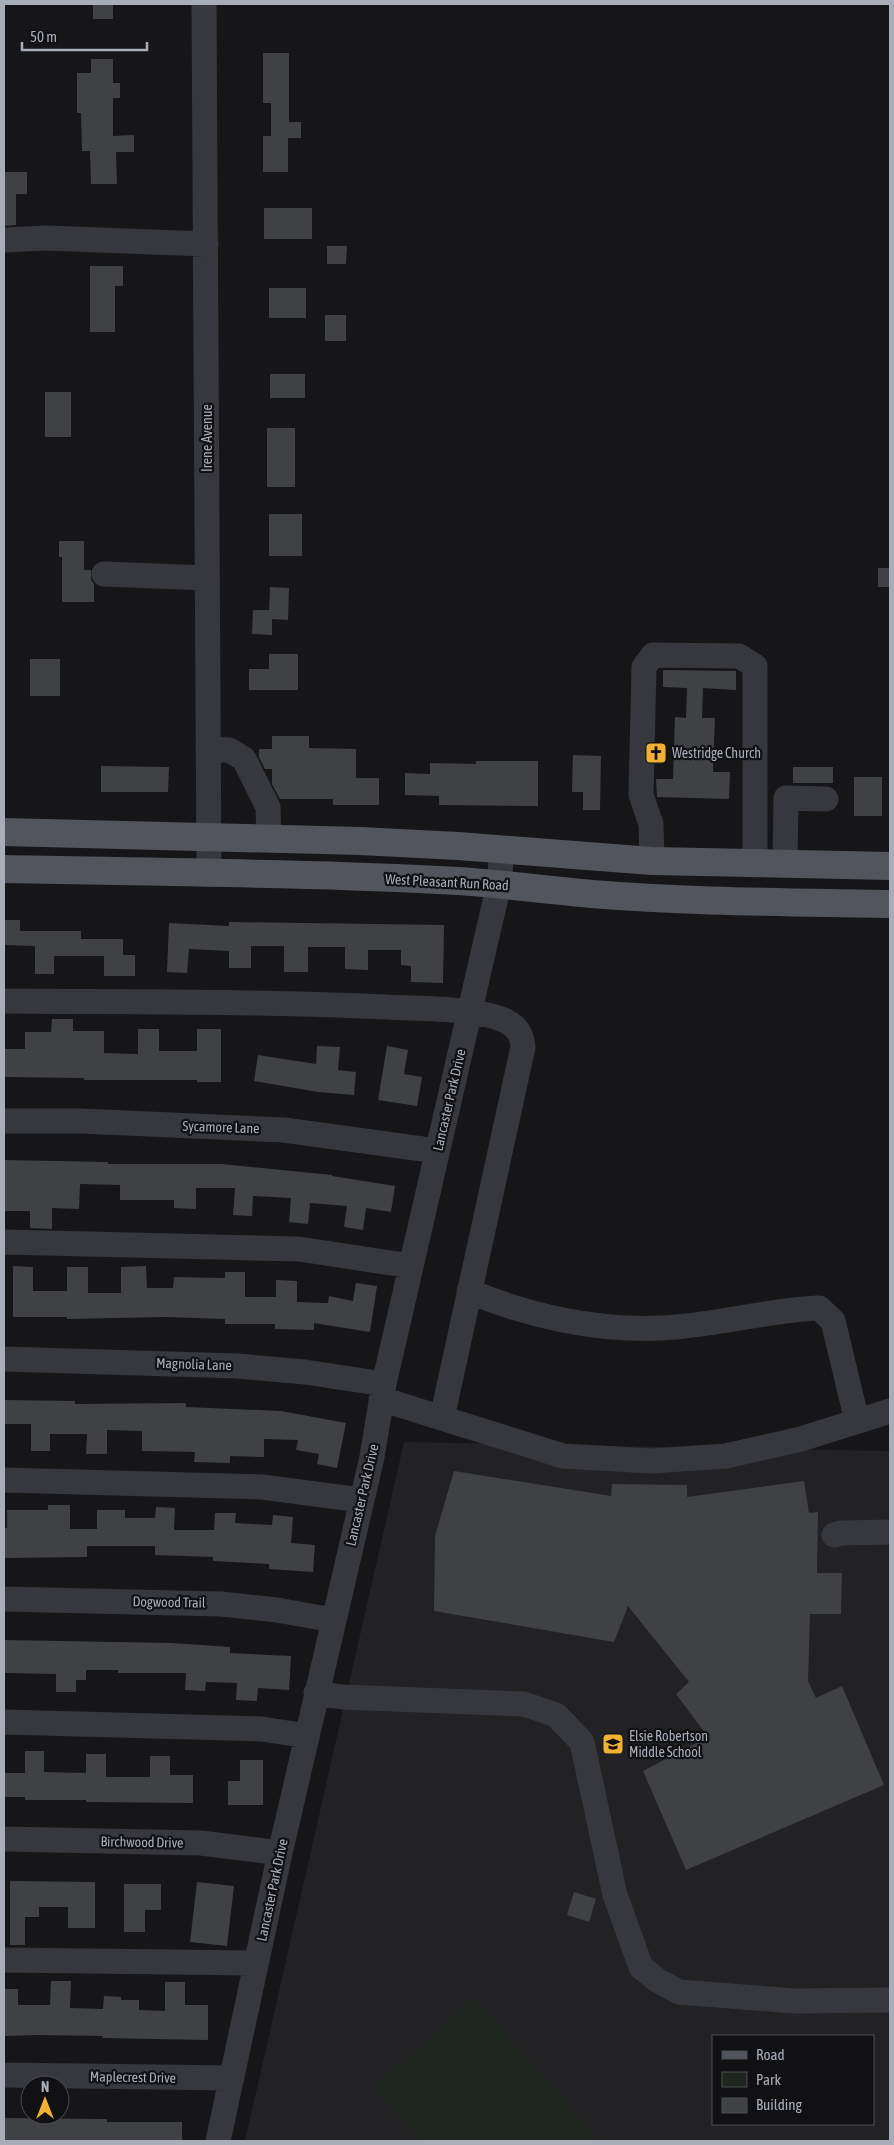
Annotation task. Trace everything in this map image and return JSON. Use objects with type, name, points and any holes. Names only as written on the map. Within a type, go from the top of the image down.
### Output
[{"type":"main road","points":[[4,832],[360,841],[502,849],[652,861],[756,865],[890,866]]},
{"type":"main road","points":[[754,901],[756,865]]},
{"type":"main road","name":"West Pleasant Run Road","points":[[4,869],[210,872],[498,884],[593,894],[754,901],[890,904]]},
{"type":"street","name":"Irene Avenue","points":[[204,4],[208,837],[210,872]]},
{"type":"street","points":[[4,240],[46,238],[206,244]]},
{"type":"street","points":[[104,574],[207,578]]},
{"type":"street","points":[[652,861],[651,824],[641,795],[644,667],[653,656],[739,656],[755,666],[756,865]]},
{"type":"street","points":[[208,749],[229,750],[244,759],[268,807],[269,839]]},
{"type":"street","points":[[785,865],[786,798],[826,798]]},
{"type":"street","name":"Lancaster Park Drive","points":[[218,2141],[316,1693],[372,1457],[383,1392],[411,1266],[470,1012],[498,884],[502,849]]},
{"type":"street","points":[[4,1001],[344,1005],[470,1012],[506,1021],[518,1029],[522,1036],[523,1048],[442,1418]]},
{"type":"street","name":"Sycamore Lane","points":[[4,1121],[284,1130],[437,1151]]},
{"type":"street","points":[[4,1242],[299,1249],[411,1266]]},
{"type":"street","points":[[469,1291],[505,1306],[554,1318],[613,1326],[661,1328],[819,1308],[833,1321],[857,1422]]},
{"type":"street","name":"Magnolia Lane","points":[[4,1359],[238,1366],[305,1372],[383,1392],[442,1418],[563,1456],[651,1461],[726,1456],[802,1439],[890,1411]]},
{"type":"street","points":[[4,1480],[262,1487],[361,1500]]},
{"type":"street","points":[[834,1535],[842,1533],[890,1532]]},
{"type":"street","name":"Dogwood Trail","points":[[4,1599],[221,1604],[277,1610],[333,1620]]},
{"type":"street","points":[[316,1693],[342,1697],[524,1704],[556,1715],[582,1742],[615,1895],[642,1967],[657,1980],[679,1992],[794,2001],[890,2000]]},
{"type":"street","points":[[4,1722],[262,1729],[307,1736]]},
{"type":"street","name":"Birchwood Drive","points":[[4,1839],[201,1843],[280,1853]]},
{"type":"street","points":[[4,1960],[256,1963]]},
{"type":"street","name":"Maplecrest Drive","points":[[4,2075],[232,2078]]},
{"type":"shaded area","name":"Elsie Robertson Middle School","points":[[404,1442],[890,1451],[890,2141],[245,2141]]},
{"type":"green space","points":[[475,1999],[601,2141],[421,2141],[373,2088]]},
{"type":"building","points":[[93,4],[113,4],[113,19],[93,19]]},
{"type":"building","points":[[263,53],[289,53],[289,122],[301,122],[301,138],[288,138],[288,172],[263,172],[263,136],[271,136],[271,103],[263,103]]},
{"type":"building","points":[[91,59],[113,59],[113,83],[120,83],[120,98],[113,98],[113,136],[134,135],[134,152],[116,152],[117,184],[91,184],[90,151],[82,151],[81,113],[77,113],[77,73],[91,73]]},
{"type":"building","points":[[4,172],[27,172],[27,194],[16,194],[16,225],[4,226]]},
{"type":"building","points":[[264,208],[312,208],[312,239],[264,239]]},
{"type":"building","points":[[327,246],[347,246],[346,264],[327,264]]},
{"type":"building","points":[[90,266],[123,266],[123,286],[115,286],[115,332],[90,332]]},
{"type":"building","points":[[269,288],[306,288],[306,318],[269,318]]},
{"type":"building","points":[[325,315],[346,315],[346,341],[325,341]]},
{"type":"building","points":[[270,374],[305,374],[305,398],[270,398]]},
{"type":"building","points":[[45,392],[71,392],[71,437],[45,437]]},
{"type":"building","points":[[267,428],[295,428],[295,487],[267,487]]},
{"type":"building","points":[[269,514],[302,514],[302,556],[269,556]]},
{"type":"building","points":[[59,541],[84,541],[84,570],[91,570],[91,580],[94,584],[94,602],[62,602],[62,557],[59,557]]},
{"type":"building","points":[[878,568],[890,568],[890,587],[878,587]]},
{"type":"building","points":[[270,587],[289,588],[288,620],[272,619],[272,635],[252,634],[253,610],[269,610]]},
{"type":"building","points":[[269,654],[298,654],[298,690],[249,690],[249,669],[269,669]]},
{"type":"building","points":[[30,659],[60,659],[60,696],[30,696]]},
{"type":"building","points":[[663,670],[736,671],[736,690],[703,688],[702,718],[715,718],[713,772],[730,772],[729,799],[657,797],[656,779],[673,779],[675,717],[686,718],[687,688],[663,687]]},
{"type":"building","points":[[272,736],[309,736],[309,748],[356,749],[356,778],[379,778],[379,805],[333,805],[333,799],[280,799],[272,784],[272,769],[265,769],[259,757],[259,749],[272,749]]},
{"type":"building","points":[[573,755],[601,756],[600,810],[583,810],[583,792],[572,792]]},
{"type":"building","points":[[476,761],[538,761],[538,806],[439,805],[439,796],[405,795],[405,773],[430,774],[430,763],[476,764]]},
{"type":"building","points":[[101,766],[169,767],[168,792],[101,792]]},
{"type":"building","points":[[793,767],[833,767],[833,783],[793,783]]},
{"type":"building","points":[[854,777],[882,777],[882,816],[854,816]]},
{"type":"building","points":[[4,920],[20,920],[20,931],[81,931],[81,939],[123,939],[123,955],[135,955],[135,976],[104,976],[104,956],[54,956],[54,974],[35,974],[35,946],[4,945]]},
{"type":"building","points":[[229,922],[444,925],[443,983],[411,982],[411,966],[401,965],[401,950],[368,950],[368,970],[345,969],[345,947],[308,947],[308,972],[284,972],[284,946],[251,946],[251,968],[229,968],[229,951],[189,949],[187,973],[167,972],[169,923],[229,926]]},
{"type":"building","points":[[52,1019],[73,1019],[73,1031],[104,1031],[104,1053],[138,1054],[138,1029],[159,1029],[159,1051],[197,1051],[197,1029],[221,1029],[221,1082],[4,1077],[4,1049],[25,1049],[25,1032],[51,1032]]},
{"type":"building","points":[[317,1046],[340,1047],[338,1070],[356,1072],[354,1095],[318,1092],[254,1081],[258,1055],[316,1064]]},
{"type":"building","points":[[387,1046],[408,1050],[404,1074],[422,1077],[417,1106],[378,1100]]},
{"type":"building","points":[[4,1160],[108,1162],[108,1164],[222,1164],[332,1175],[395,1186],[391,1212],[366,1208],[363,1230],[344,1227],[347,1206],[310,1203],[308,1224],[289,1222],[291,1198],[253,1196],[252,1216],[233,1215],[235,1188],[196,1188],[196,1209],[174,1208],[174,1200],[120,1200],[120,1185],[80,1184],[79,1209],[52,1208],[52,1229],[30,1228],[30,1211],[4,1211]]},
{"type":"building","points":[[13,1266],[33,1267],[33,1291],[67,1291],[67,1267],[88,1267],[88,1293],[121,1293],[121,1267],[146,1266],[147,1288],[173,1288],[174,1277],[225,1278],[225,1272],[245,1272],[245,1297],[276,1297],[276,1280],[297,1281],[297,1302],[328,1303],[329,1296],[353,1301],[356,1283],[377,1286],[370,1332],[314,1323],[314,1330],[275,1329],[275,1324],[225,1324],[225,1319],[13,1317]]},
{"type":"building","points":[[4,1400],[75,1401],[75,1404],[186,1403],[186,1407],[281,1411],[346,1423],[337,1468],[317,1464],[319,1454],[296,1450],[298,1440],[264,1439],[264,1457],[230,1456],[230,1463],[194,1462],[195,1452],[142,1451],[142,1431],[107,1430],[107,1454],[86,1454],[87,1434],[50,1434],[50,1451],[31,1451],[31,1424],[4,1424]]},
{"type":"building","points":[[454,1471],[611,1496],[612,1484],[687,1485],[687,1497],[804,1481],[809,1513],[818,1512],[817,1573],[842,1573],[841,1614],[810,1614],[808,1681],[816,1698],[842,1686],[884,1785],[686,1870],[643,1771],[708,1737],[676,1694],[689,1682],[628,1606],[614,1642],[434,1611],[435,1536]]},
{"type":"building","points":[[48,1505],[70,1505],[70,1529],[97,1529],[97,1510],[125,1510],[125,1518],[155,1518],[156,1507],[175,1508],[174,1530],[214,1530],[215,1513],[236,1513],[235,1523],[272,1525],[273,1515],[293,1517],[291,1543],[315,1545],[313,1572],[269,1569],[269,1564],[213,1561],[213,1557],[155,1555],[155,1546],[87,1546],[87,1557],[4,1558],[4,1528],[7,1528],[7,1510],[48,1510]]},
{"type":"building","points":[[4,1640],[172,1643],[230,1647],[230,1653],[291,1656],[289,1690],[258,1688],[257,1701],[236,1700],[237,1683],[206,1682],[205,1691],[185,1690],[186,1673],[118,1673],[118,1670],[86,1670],[86,1680],[76,1680],[76,1692],[56,1692],[56,1674],[4,1673]]},
{"type":"building","points":[[25,1751],[44,1751],[44,1772],[86,1773],[86,1754],[106,1754],[106,1777],[150,1777],[150,1756],[170,1756],[170,1775],[193,1775],[193,1803],[86,1802],[86,1800],[25,1800],[25,1797],[4,1797],[4,1773],[25,1773]]},
{"type":"building","points":[[240,1760],[263,1760],[263,1805],[228,1805],[228,1781],[240,1781]]},
{"type":"building","points":[[10,1881],[95,1882],[95,1928],[68,1928],[68,1907],[39,1907],[39,1917],[25,1917],[25,1945],[10,1945]]},
{"type":"building","points":[[197,1882],[234,1886],[227,1946],[190,1942]]},
{"type":"building","points":[[124,1884],[161,1884],[161,1910],[145,1910],[145,1932],[124,1932]]},
{"type":"building","points":[[574,1892],[596,1899],[589,1922],[567,1915]]},
{"type":"building","points":[[51,1981],[71,1981],[70,2008],[103,2009],[104,1996],[121,1997],[121,2000],[139,2000],[139,2010],[165,2011],[165,1982],[185,1982],[185,2005],[208,2005],[208,2040],[102,2038],[103,2036],[4,2036],[4,1989],[18,1989],[18,2005],[50,2005]]},
{"type":"building","points":[[4,2118],[20,2118],[20,2125],[70,2125],[70,2119],[107,2119],[107,2122],[182,2122],[182,2141],[4,2141]]},
{"type":"place","name":"Westridge Church","points":[[656,753]]},
{"type":"place","name":"Elsie Robertson Middle School","points":[[613,1744]]}]
